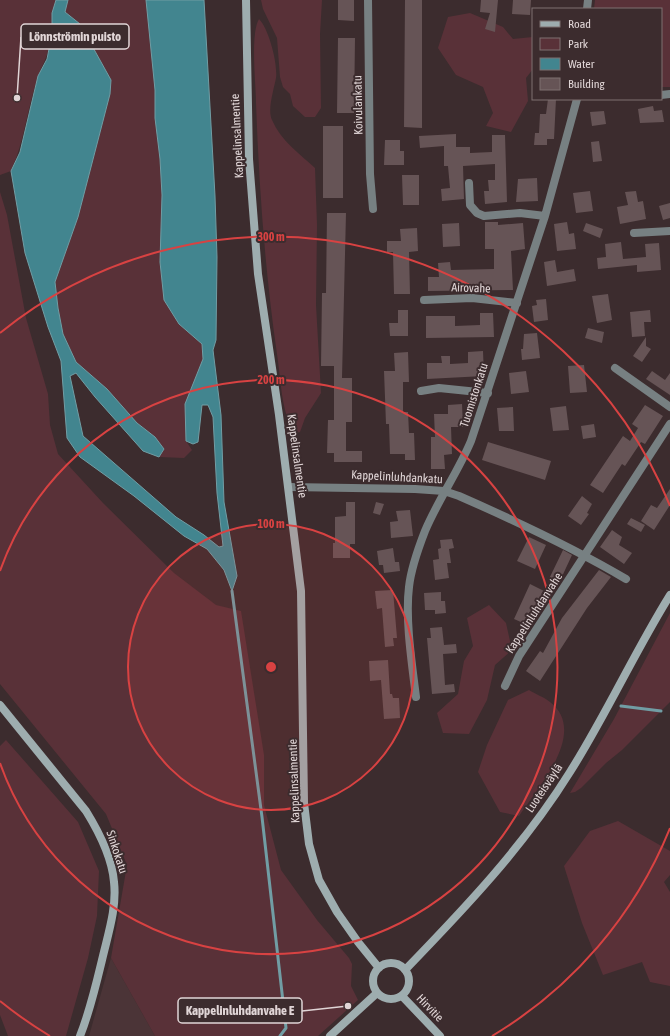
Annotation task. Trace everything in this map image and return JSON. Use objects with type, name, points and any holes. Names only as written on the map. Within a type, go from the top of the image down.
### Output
[{"type":"street","name":"Kappelinsalmentie","points":[[246,0],[249,159],[258,274],[289,487],[302,591],[304,803],[309,844],[318,880],[337,912],[379,968]]},
{"type":"street","name":"Koivulankatu","points":[[368,0],[370,174],[373,209]]},
{"type":"street","name":"Tuomistonkatu","points":[[416,697],[409,620],[409,588],[416,556],[444,491],[466,454],[488,393],[546,216],[577,100]]},
{"type":"street","points":[[469,183],[470,204],[476,213],[484,216],[520,212],[546,216]]},
{"type":"street","points":[[634,233],[670,231]]},
{"type":"street","name":"Airovahe","points":[[424,300],[472,298],[517,303]]},
{"type":"street","points":[[616,368],[670,407]]},
{"type":"street","points":[[421,391],[439,388],[488,393]]},
{"type":"street","points":[[586,555],[616,504],[670,424]]},
{"type":"street","name":"Kappelinluhdankatu","points":[[289,487],[369,487],[444,491],[466,499],[586,555],[626,579]]},
{"type":"street","name":"Kappelinluhdanvahe","points":[[506,686],[520,656],[586,555]]},
{"type":"street","name":"Luoteisväylä","points":[[405,970],[475,898],[538,819],[570,773],[604,716],[670,595]]},
{"type":"street","name":"Sinkokatu","points":[[0,705],[86,811],[97,830],[112,867],[114,894],[112,921],[93,998],[80,1036]]},
{"type":"street","points":[[393,963],[405,970],[409,982],[406,991],[402,996],[389,1000],[377,993],[373,986],[373,980],[379,968],[393,963]]},
{"type":"street","points":[[330,1036],[377,993]]},
{"type":"street","name":"Hirvitie","points":[[402,996],[440,1036]]},
{"type":"shaded area","points":[[111,958],[155,1036],[89,1036]]},
{"type":"green space","points":[[0,0],[56,0],[53,11],[50,45],[34,89],[20,148],[11,171],[0,175]]},
{"type":"green space","points":[[68,0],[146,0],[155,90],[155,118],[160,159],[162,195],[160,262],[164,300],[179,324],[202,344],[203,359],[186,441],[192,450],[184,458],[159,457],[164,449],[155,437],[137,423],[107,389],[76,362],[63,334],[55,282],[78,217],[110,94],[111,80],[80,24],[65,12]]},
{"type":"green space","points":[[261,0],[322,0],[320,34],[321,108],[315,117],[305,117],[293,106],[290,94],[283,87],[280,77],[277,38],[263,9]]},
{"type":"green space","points":[[595,0],[670,0],[670,87],[662,87],[662,8],[594,8]]},
{"type":"green space","points":[[470,13],[503,27],[513,39],[532,37],[532,70],[526,78],[528,101],[511,132],[486,126],[493,113],[483,87],[456,75],[438,48],[448,17]]},
{"type":"green space","points":[[259,19],[266,30],[276,64],[276,78],[270,111],[272,120],[285,140],[315,168],[317,225],[316,305],[321,393],[305,418],[300,432],[294,433],[286,415],[282,395],[269,292],[263,229],[254,60],[256,26]]},
{"type":"green space","points":[[0,192],[7,215],[26,318],[48,394],[50,425],[58,454],[103,503],[174,573],[216,605],[241,611],[264,755],[264,805],[281,870],[317,920],[349,958],[352,964],[351,986],[358,1000],[318,1036],[155,1036],[111,958],[127,865],[106,814],[0,684]]},
{"type":"green space","points":[[489,605],[506,623],[512,650],[495,665],[487,700],[469,734],[443,733],[437,713],[458,694],[464,661],[473,646],[467,618]]},
{"type":"green space","points":[[670,613],[670,702],[581,788],[570,793],[614,719]]},
{"type":"green space","points":[[529,690],[550,702],[561,714],[564,729],[562,744],[556,760],[547,776],[519,816],[500,812],[478,772],[487,745],[508,700]]},
{"type":"green space","points":[[6,740],[78,822],[99,871],[97,916],[88,958],[66,1036],[8,1036],[0,1015],[0,746]]},
{"type":"green space","points":[[618,821],[670,851],[670,875],[664,882],[670,892],[670,986],[650,982],[642,962],[603,975],[582,923],[564,866],[590,831]]},
{"type":"water","points":[[56,0],[68,0],[65,12],[80,24],[111,80],[110,94],[78,217],[55,282],[63,334],[76,362],[107,389],[137,423],[155,437],[164,449],[159,457],[143,451],[95,397],[76,373],[70,376],[83,436],[176,517],[204,535],[219,547],[223,546],[217,493],[213,417],[208,405],[202,405],[198,442],[193,444],[186,441],[185,404],[203,359],[202,344],[179,324],[164,300],[160,262],[162,195],[160,159],[155,118],[155,90],[146,0],[204,0],[217,257],[216,340],[213,350],[221,415],[224,502],[237,576],[232,591],[224,570],[207,549],[184,536],[134,496],[80,457],[67,438],[61,361],[48,327],[25,253],[11,171],[20,152],[38,76],[47,59],[52,34],[52,13]]},
{"type":"building","points":[[338,0],[354,0],[354,21],[338,20]]},
{"type":"building","points":[[405,0],[422,0],[422,128],[404,127]]},
{"type":"building","points":[[481,0],[498,0],[495,32],[485,29],[490,13],[480,12]]},
{"type":"building","points":[[513,0],[531,0],[530,15],[512,14]]},
{"type":"building","points":[[338,38],[355,38],[354,113],[337,113]]},
{"type":"building","points":[[548,100],[556,100],[554,139],[547,139],[547,145],[534,145],[535,133],[539,133],[540,114],[546,114]]},
{"type":"building","points":[[653,106],[654,111],[662,110],[664,122],[640,123],[638,109]]},
{"type":"building","points":[[604,111],[606,124],[592,126],[590,112]]},
{"type":"building","points":[[323,126],[343,126],[343,198],[323,198]]},
{"type":"building","points":[[456,134],[456,147],[470,147],[470,153],[492,152],[492,135],[505,135],[507,202],[485,204],[484,191],[489,191],[488,180],[495,180],[495,164],[463,166],[464,199],[442,201],[441,189],[450,188],[448,166],[444,166],[444,146],[420,148],[419,136]]},
{"type":"building","points":[[385,140],[400,140],[400,151],[404,151],[404,165],[384,165]]},
{"type":"building","points":[[599,141],[602,161],[593,162],[591,142]]},
{"type":"building","points":[[402,175],[419,175],[419,205],[403,205]]},
{"type":"building","points":[[537,178],[538,201],[516,202],[518,179]]},
{"type":"building","points":[[590,191],[593,211],[576,213],[573,193]]},
{"type":"building","points":[[636,191],[638,202],[643,201],[646,219],[620,224],[617,207],[628,205],[625,192]]},
{"type":"building","points":[[670,203],[670,218],[663,220],[659,206]]},
{"type":"building","points":[[327,213],[346,213],[342,378],[352,378],[352,422],[346,422],[346,451],[362,451],[362,462],[334,462],[334,453],[327,453],[328,420],[334,420],[334,366],[321,366],[322,293],[326,293]]},
{"type":"building","points":[[485,222],[498,222],[498,225],[523,223],[525,249],[511,251],[513,290],[428,291],[428,277],[439,277],[438,263],[450,262],[451,270],[494,269],[494,249],[485,249]]},
{"type":"building","points":[[567,222],[569,234],[574,233],[576,249],[557,251],[554,224]]},
{"type":"building","points":[[459,223],[460,246],[443,247],[442,224]]},
{"type":"building","points":[[586,223],[603,229],[600,238],[583,231]]},
{"type":"building","points":[[417,228],[418,251],[409,252],[410,294],[394,294],[393,252],[387,252],[387,241],[401,241],[400,229]]},
{"type":"building","points":[[621,242],[623,259],[646,257],[645,244],[659,243],[661,270],[637,272],[637,265],[598,269],[597,258],[606,257],[605,244]]},
{"type":"building","points":[[555,260],[557,272],[574,269],[576,281],[547,286],[544,262]]},
{"type":"building","points":[[608,294],[612,320],[597,323],[592,296]]},
{"type":"building","points":[[546,299],[548,320],[534,322],[532,306],[537,305],[536,300]]},
{"type":"building","points":[[398,310],[408,310],[408,336],[390,336],[389,323],[398,323]]},
{"type":"building","points":[[650,310],[651,322],[644,322],[645,336],[632,337],[630,312]]},
{"type":"building","points":[[480,313],[493,313],[494,337],[426,338],[426,316],[455,316],[455,326],[480,325]]},
{"type":"building","points":[[588,328],[604,332],[602,343],[585,338]]},
{"type":"building","points":[[537,333],[540,358],[522,360],[521,349],[523,349],[524,334]]},
{"type":"building","points":[[646,337],[646,346],[651,349],[642,362],[633,356]]},
{"type":"building","points":[[483,351],[484,376],[427,379],[427,363],[442,363],[441,356],[450,356],[450,364],[468,363],[468,352]]},
{"type":"building","points":[[408,352],[409,382],[403,382],[403,412],[408,412],[409,433],[414,433],[415,460],[405,460],[405,454],[390,454],[389,424],[386,424],[384,371],[395,371],[394,353]]},
{"type":"building","points":[[584,365],[587,392],[570,393],[568,366]]},
{"type":"building","points":[[526,371],[529,392],[511,394],[509,373]]},
{"type":"building","points":[[652,371],[665,380],[670,373],[670,395],[646,379]]},
{"type":"building","points":[[462,404],[463,427],[451,427],[452,454],[444,455],[445,469],[431,469],[431,437],[435,437],[434,414],[448,414],[448,405]]},
{"type":"building","points":[[645,405],[663,416],[645,444],[641,442],[625,466],[622,464],[603,493],[590,485],[623,436],[630,441],[638,428],[632,424]]},
{"type":"building","points":[[566,406],[569,430],[553,431],[550,408]]},
{"type":"building","points":[[513,407],[514,431],[499,431],[497,408]]},
{"type":"building","points":[[594,424],[596,437],[583,439],[581,426]]},
{"type":"building","points":[[488,442],[551,461],[545,480],[482,460]]},
{"type":"building","points":[[670,489],[670,505],[654,530],[641,521],[651,505],[657,508]]},
{"type":"building","points":[[582,496],[592,504],[587,513],[589,514],[581,525],[568,516]]},
{"type":"building","points":[[346,502],[355,502],[355,544],[350,544],[350,558],[333,558],[333,543],[335,543],[335,517],[346,516]]},
{"type":"building","points":[[376,502],[384,504],[380,515],[373,513]]},
{"type":"building","points":[[410,510],[413,536],[391,538],[390,522],[398,521],[396,511]]},
{"type":"building","points":[[631,518],[645,525],[641,532],[627,524]]},
{"type":"building","points":[[612,530],[622,537],[619,545],[632,553],[624,564],[600,547]]},
{"type":"building","points":[[529,537],[546,545],[535,569],[517,561]]},
{"type":"building","points":[[452,539],[454,548],[449,549],[451,563],[447,563],[449,578],[435,580],[433,560],[439,559],[438,549],[441,548],[440,540]]},
{"type":"building","points":[[393,548],[395,562],[399,562],[400,571],[384,573],[383,565],[379,565],[377,551]]},
{"type":"building","points":[[563,550],[572,555],[558,585],[548,581]]},
{"type":"building","points":[[599,570],[611,577],[587,608],[540,681],[526,671],[540,651],[543,653],[562,618]]},
{"type":"building","points":[[530,584],[546,592],[530,626],[514,619]]},
{"type":"building","points":[[393,590],[397,638],[393,638],[394,646],[385,647],[382,608],[377,609],[375,591]]},
{"type":"building","points":[[441,592],[441,601],[445,601],[446,613],[435,614],[435,610],[425,610],[424,593]]},
{"type":"building","points":[[442,627],[444,645],[456,644],[457,653],[443,654],[445,685],[454,684],[455,692],[432,694],[427,638],[431,638],[430,628]]},
{"type":"building","points":[[388,660],[390,694],[392,694],[393,698],[399,698],[400,718],[384,719],[381,680],[370,681],[369,661]]},
{"type":"waterway","points":[[232,591],[262,817],[286,1028],[280,1036]]},
{"type":"waterway","points":[[621,706],[661,711]]},
{"type":"place","name":"Lönnströmin puisto","points":[[17,98]]},
{"type":"place","name":"Kappelinluhdanvahe E","points":[[348,1006]]}]
